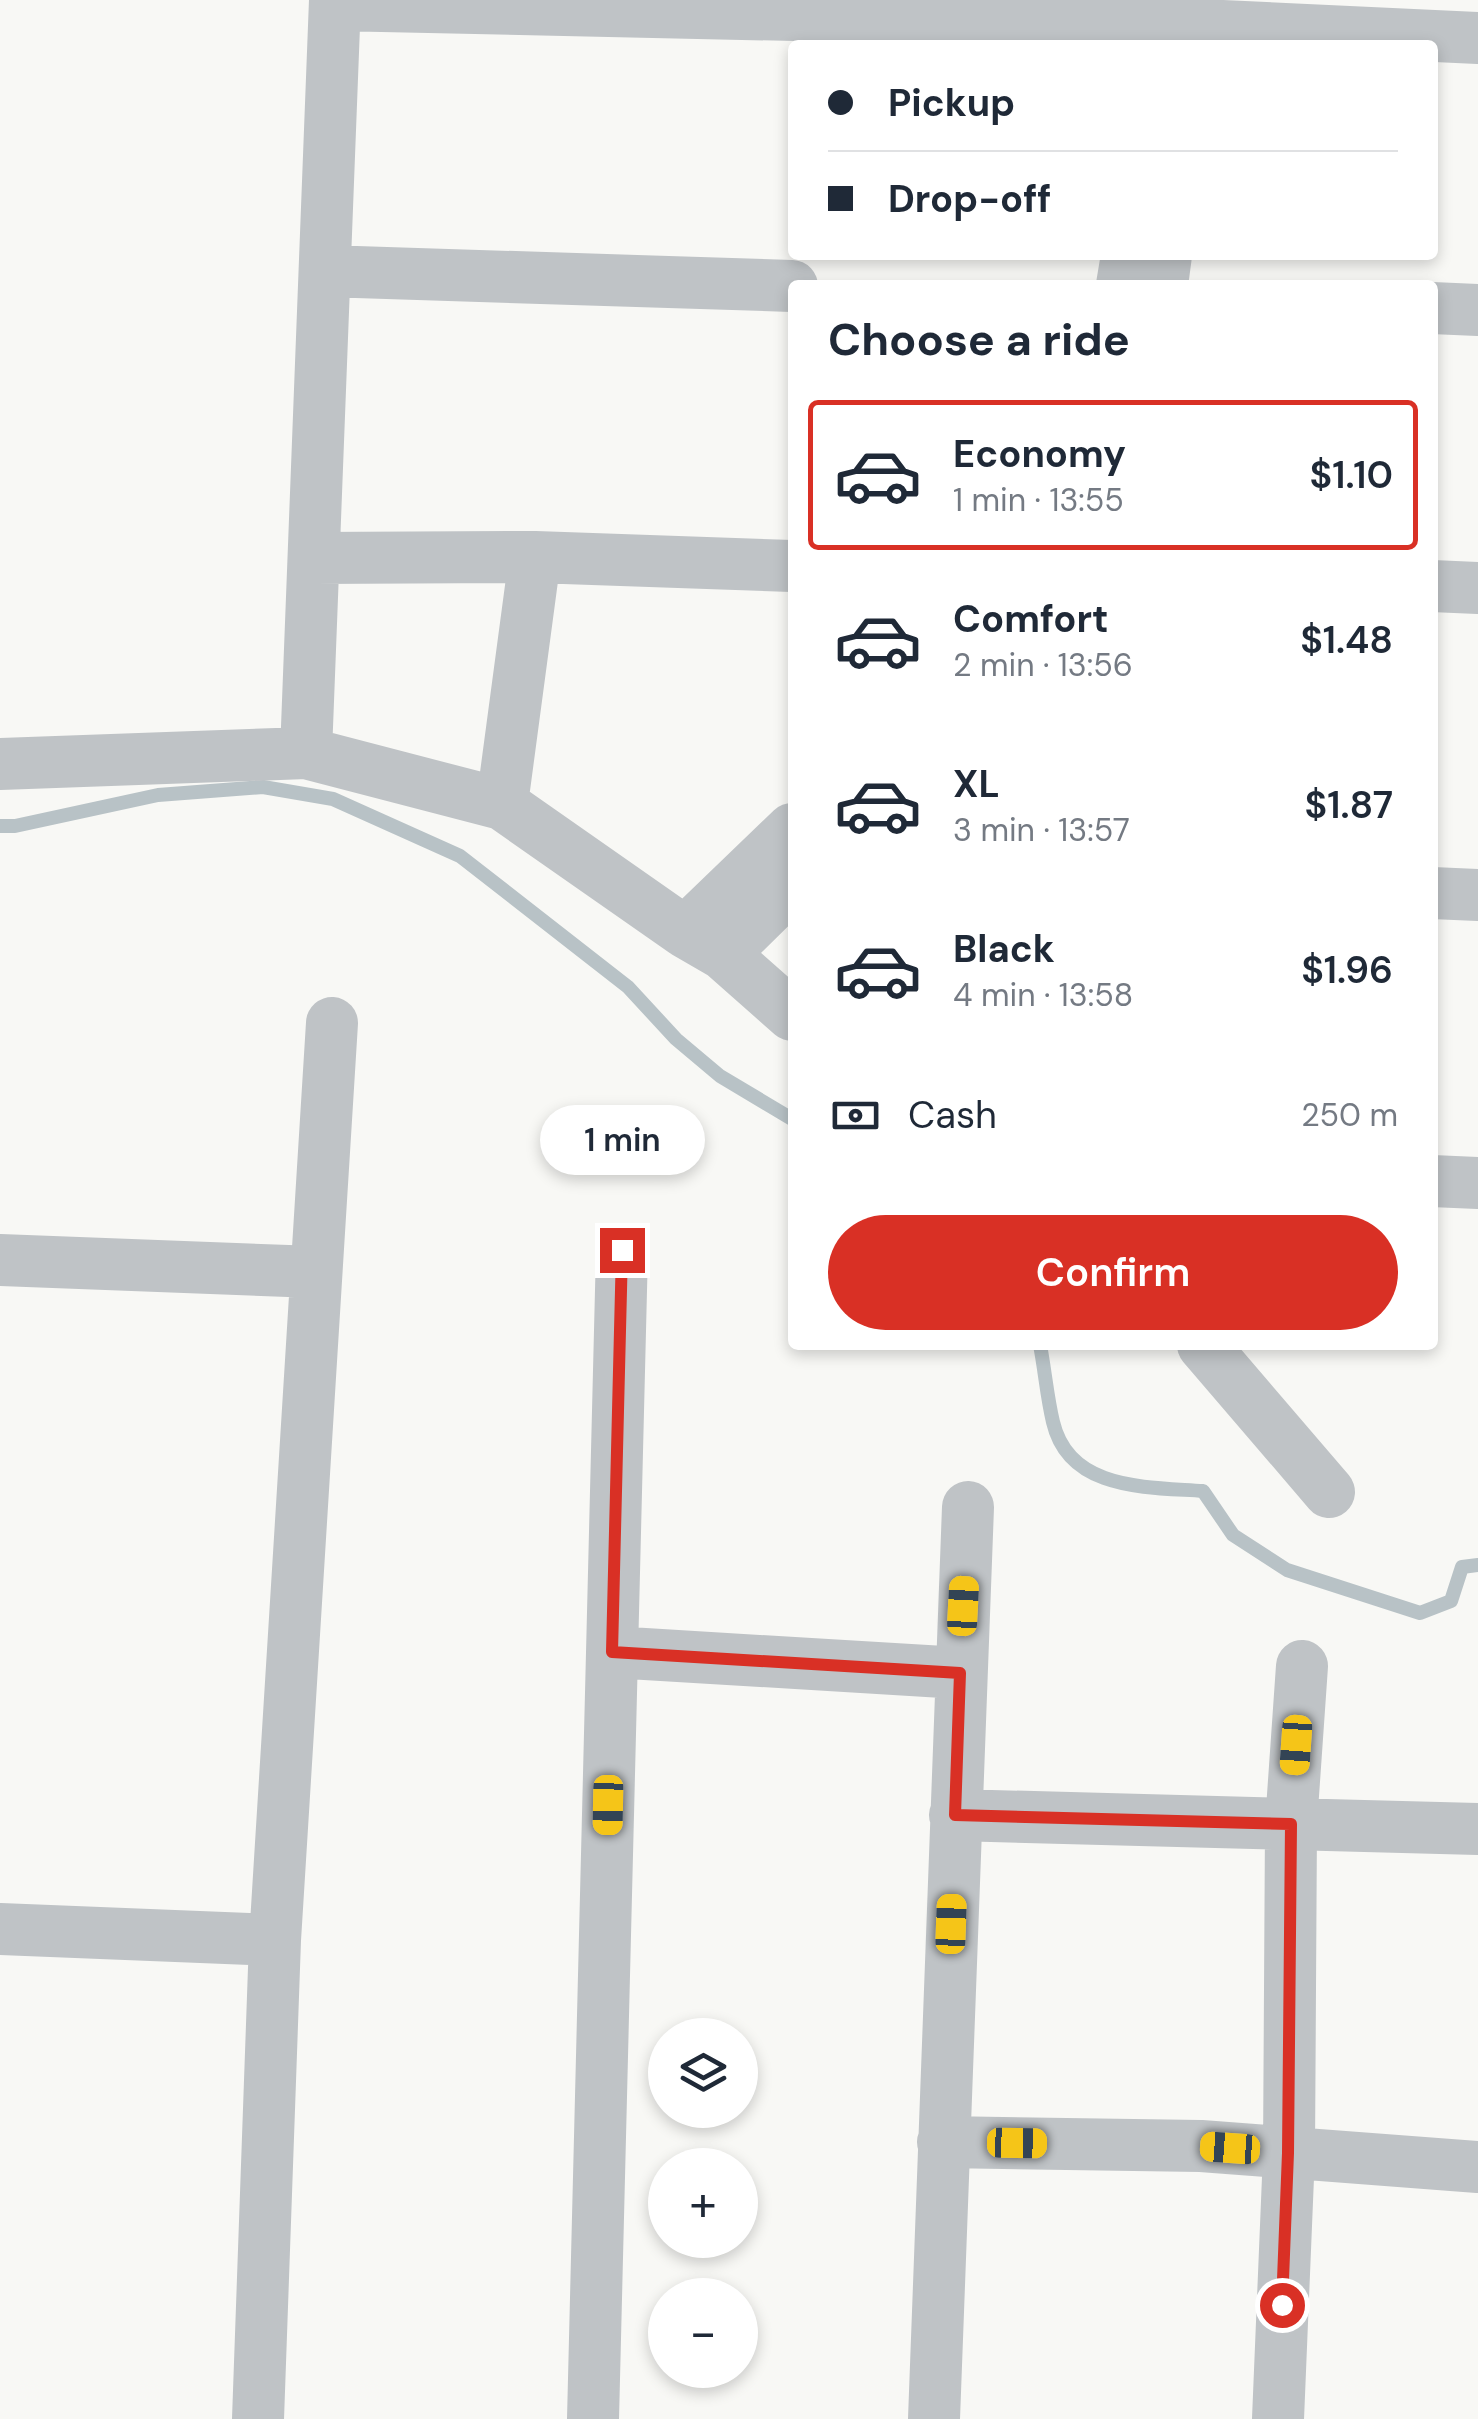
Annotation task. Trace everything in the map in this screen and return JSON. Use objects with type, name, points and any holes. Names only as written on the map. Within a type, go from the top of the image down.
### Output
[{"type":"street","points":[[306,753],[335,2],[1181,23],[1478,38]]},
{"type":"street","points":[[325,270],[788,286]]},
{"type":"street","points":[[1438,308],[1478,310]]},
{"type":"street","points":[[314,558],[535,556],[788,566]]},
{"type":"street","points":[[502,804],[535,556]]},
{"type":"street","points":[[1438,586],[1478,588]]},
{"type":"street","points":[[0,764],[306,753],[502,804],[704,943],[788,1012]]},
{"type":"street","points":[[704,943],[788,835]]},
{"type":"street","points":[[704,943],[788,889]]},
{"type":"street","points":[[1438,892],[1478,895]]},
{"type":"street","points":[[258,2419],[275,1940],[332,1023]]},
{"type":"street","points":[[1438,1181],[1478,1183]]},
{"type":"street","points":[[593,2419],[622,1250]]},
{"type":"street","points":[[0,1260],[316,1272]]},
{"type":"street","points":[[1207,1350],[1329,1492]]},
{"type":"street","points":[[934,2419],[968,1506]]},
{"type":"street","points":[[612,1652],[960,1673]]},
{"type":"street","points":[[1278,2419],[1288,2153],[1291,1824],[1302,1666]]},
{"type":"street","points":[[955,1815],[1478,1829]]},
{"type":"street","points":[[0,1929],[275,1940]]},
{"type":"street","points":[[944,2142],[1201,2146],[1478,2168]]},
{"type":"waterway","points":[[0,826],[158,795],[263,787],[333,799],[460,856],[628,987],[676,1039],[720,1076],[788,1117]]},
{"type":"waterway","points":[[1041,1350],[1053,1422],[1062,1445],[1075,1461],[1113,1481],[1203,1491],[1233,1535],[1287,1570],[1420,1613],[1451,1601],[1462,1567],[1478,1565]]},
{"type":"route","points":[[622,1250],[612,1652],[960,1673],[955,1815],[1291,1824],[1288,2153],[1282,2305]]}]
